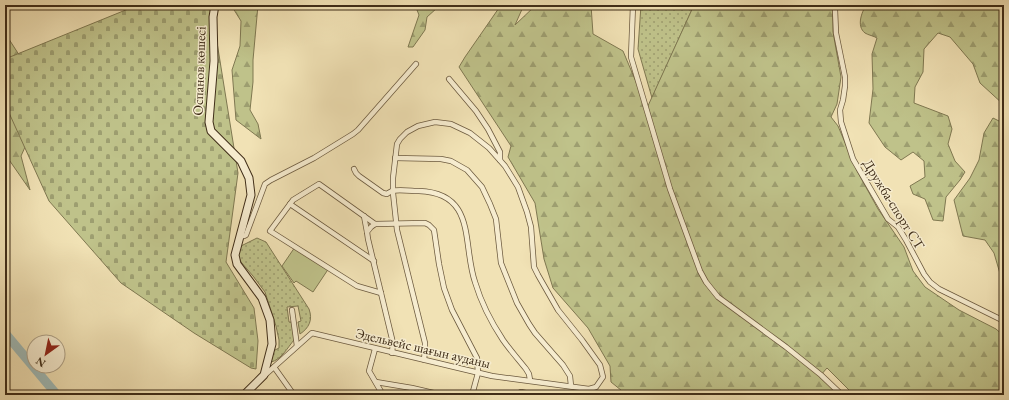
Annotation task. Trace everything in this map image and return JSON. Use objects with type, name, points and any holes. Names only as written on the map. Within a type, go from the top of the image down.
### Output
[{"type":"street","name":"Оспанов көшесі","points":[[214,5],[214,61],[209,122],[211,131],[241,161],[249,178],[250,195],[235,255],[237,264],[262,298],[270,320],[272,344],[264,375]]},
{"type":"street","points":[[633,5],[631,57],[670,189],[700,271],[706,282],[718,297],[792,352],[821,375],[842,395]]},
{"type":"street","name":"Дружба-спорт СТ","points":[[836,5],[836,33],[845,77],[843,100],[840,110],[842,122],[853,158],[888,219],[898,227],[930,282],[939,289],[1004,321]]},
{"type":"street","points":[[240,236],[246,235],[265,184],[314,158],[353,134],[416,64]]},
{"type":"street","points":[[449,79],[476,111],[488,129],[500,152],[500,160]]},
{"type":"street","points":[[424,360],[426,350],[425,343],[396,224],[393,191],[397,144],[407,132],[418,126],[435,122],[451,124],[470,133],[489,148],[500,160]]},
{"type":"street","points":[[395,158],[441,159],[451,161],[467,170],[482,187],[496,219],[501,263],[515,298],[529,324],[570,376],[571,386]]},
{"type":"street","name":"Эдельвейс шағын ауданы","points":[[264,375],[312,333],[492,376],[589,389],[596,387],[603,378],[600,365],[578,334],[558,310],[534,267],[531,226],[527,212],[518,187],[500,160]]},
{"type":"street","points":[[354,169],[359,176],[383,193],[387,194],[393,191],[431,192],[437,193],[453,203],[464,220],[470,264],[483,302],[492,322],[503,340],[526,369],[530,380]]},
{"type":"street","points":[[381,293],[357,286],[270,231],[293,200],[319,184],[375,224],[425,223],[434,230],[444,288],[452,310],[478,362],[478,373],[472,395]]},
{"type":"street","points":[[290,204],[374,261]]},
{"type":"street","points":[[364,216],[368,239],[393,343],[392,352]]},
{"type":"street","points":[[367,232],[375,224]]},
{"type":"street","points":[[292,310],[297,346]]},
{"type":"street","points":[[375,349],[369,371],[383,395]]},
{"type":"street","points":[[274,367],[294,395]]},
{"type":"street","points":[[244,395],[264,375]]},
{"type":"street","points":[[376,382],[442,395]]},
{"type":"street","points":[[412,388],[416,395]]},
{"type":"street","points":[[515,395],[521,392],[535,395]]},
{"type":"green space","points":[[138,5],[211,5],[238,173],[226,262],[254,308],[258,341],[256,369],[251,368],[194,333],[121,283],[49,201],[5,104],[5,59]]},
{"type":"green space","points":[[231,5],[258,5],[250,110],[258,124],[261,139],[236,120],[232,70],[240,46],[241,21]]},
{"type":"green space","points":[[415,5],[435,5],[437,8],[427,17],[425,30],[413,47],[408,47],[419,15]]},
{"type":"green space","points":[[501,5],[525,5],[515,25],[536,5],[591,5],[593,34],[623,51],[647,108],[694,5],[833,5],[833,32],[841,77],[837,104],[831,117],[838,126],[857,171],[878,209],[904,247],[913,271],[925,287],[959,310],[996,329],[1004,336],[1004,395],[854,395],[827,368],[820,376],[838,395],[627,395],[611,382],[610,366],[588,328],[553,288],[544,259],[535,203],[508,157],[511,146],[459,67]]},
{"type":"green space","points":[[641,5],[694,5],[652,98],[638,49]]},
{"type":"green space","points":[[866,5],[1004,5],[1004,105],[980,83],[973,64],[950,37],[938,33],[924,49],[923,72],[915,87],[914,103],[948,116],[952,129],[948,144],[955,161],[965,172],[946,197],[943,221],[933,220],[925,199],[913,194],[910,186],[925,177],[924,161],[913,152],[901,160],[885,147],[869,123],[873,89],[872,54],[877,38],[865,33],[861,27],[860,23]]},
{"type":"green space","points":[[5,33],[32,75],[59,71],[21,156],[30,190],[5,154]]},
{"type":"green space","points":[[993,118],[1001,122],[1004,126],[1004,290],[1000,288],[1001,277],[994,253],[985,240],[963,236],[954,200],[970,178],[979,160],[984,133]]},
{"type":"green space","points":[[257,238],[266,242],[309,309],[311,317],[308,326],[300,334],[298,322],[301,321],[298,306],[287,307],[289,322],[292,322],[294,340],[278,359],[271,362],[273,351],[279,348],[276,326],[265,292],[241,262],[238,255],[241,246]]},
{"type":"green space","points":[[295,247],[329,268],[313,292],[296,281],[294,283],[282,266]]},
{"type":"waterway","points":[[5,333],[57,395]]}]
